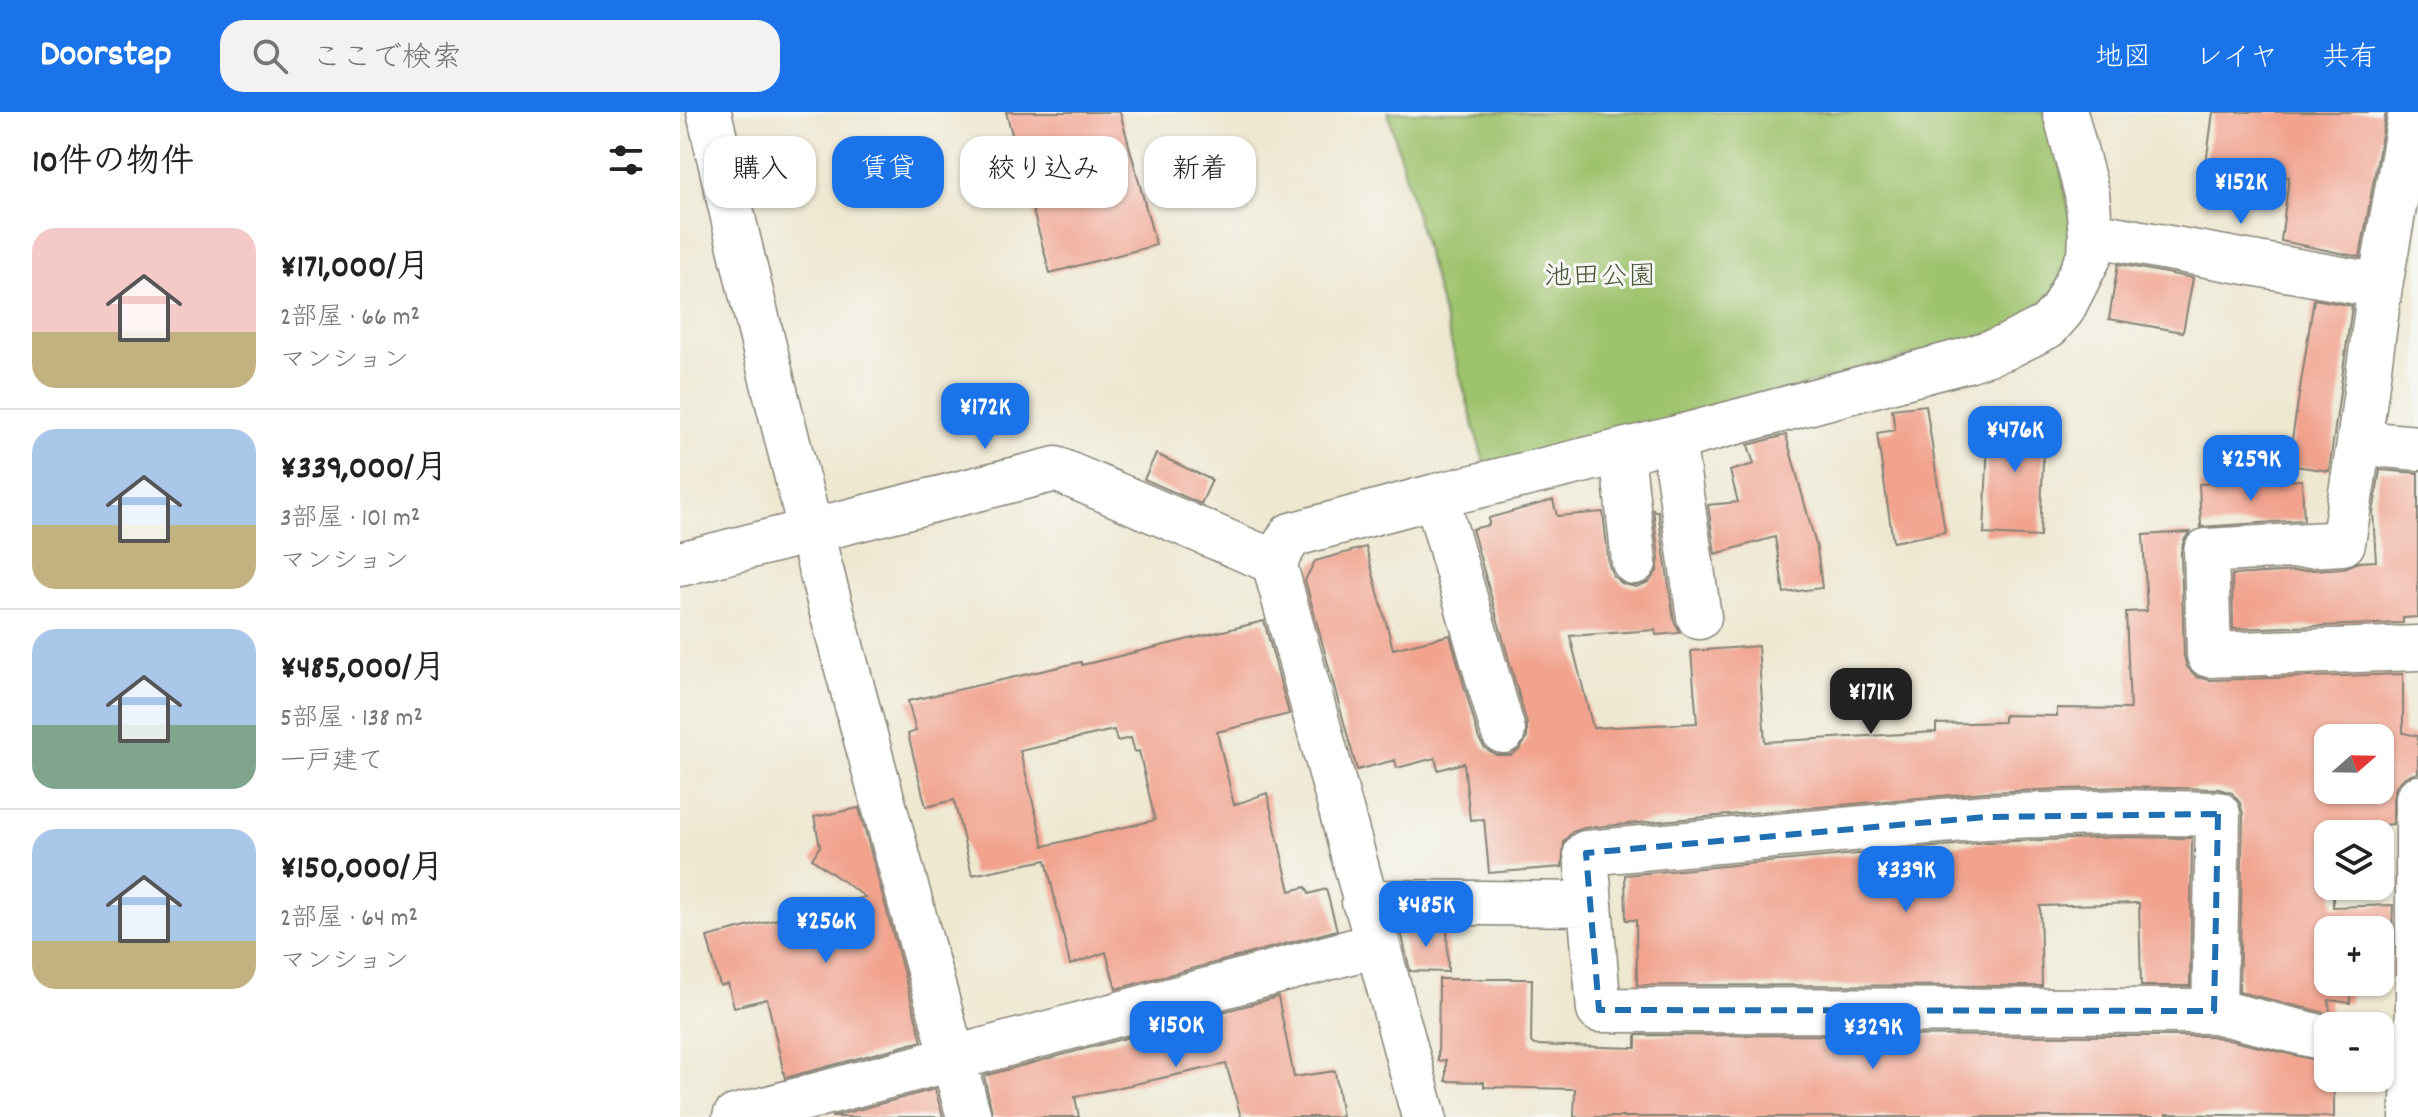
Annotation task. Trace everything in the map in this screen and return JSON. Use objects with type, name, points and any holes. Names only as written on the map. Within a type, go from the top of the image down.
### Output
[{"type":"street","points":[[709,112],[750,296],[810,530],[969,1117]]},
{"type":"street","points":[[1424,1117],[1274,562],[1291,535],[1436,496],[1673,439],[1967,360],[2028,337],[2048,326],[2062,310],[2090,255],[2087,194],[2065,112]]},
{"type":"street","points":[[2411,112],[2380,286],[2343,543],[2206,551],[2209,655],[2418,648]]},
{"type":"street","points":[[2091,234],[2380,286]]},
{"type":"street","points":[[1673,439],[1699,617]]},
{"type":"street","points":[[2359,443],[2418,448]]},
{"type":"street","points":[[1622,452],[1634,562]]},
{"type":"street","points":[[680,564],[1056,469],[1274,562]]},
{"type":"street","points":[[1436,496],[1503,731]]},
{"type":"street","points":[[2412,1117],[2398,1056],[2418,798]]},
{"type":"street","points":[[2214,1011],[2218,814],[2123,812],[1986,817],[1586,853],[1599,1010],[2214,1011],[2314,1036]]},
{"type":"street","points":[[1364,902],[1590,904]]},
{"type":"street","points":[[735,1117],[1376,945]]},
{"type":"highlighted area","points":[[2218,814],[2214,1011],[1599,1010],[1586,853],[1986,817]]},
{"type":"green space","name":"池田公園","points":[[1388,112],[2050,112],[2074,236],[2057,288],[2018,326],[1487,474]]},
{"type":"building","points":[[1006,112],[1120,112],[1126,136],[1013,136]]},
{"type":"building","points":[[2213,112],[2386,112],[2360,257],[2281,241],[2289,177],[2206,164]]},
{"type":"building","points":[[1128,142],[1156,245],[1050,273],[1032,208],[1128,208]]},
{"type":"building","points":[[2118,264],[2193,278],[2183,332],[2109,319]]},
{"type":"building","points":[[2314,299],[2352,306],[2329,471],[2288,465]]},
{"type":"building","points":[[1926,405],[1945,532],[1893,542],[1877,433],[1895,430],[1892,409]]},
{"type":"building","points":[[2002,410],[2045,412],[2040,537],[1984,534],[1989,415],[2002,415]]},
{"type":"building","points":[[1786,435],[1817,549],[1822,588],[1784,593],[1775,537],[1715,554],[1708,505],[1738,502],[1730,471],[1754,464],[1748,445]]},
{"type":"building","points":[[1156,454],[1212,480],[1201,504],[1144,479]]},
{"type":"building","points":[[2380,470],[2418,473],[2418,617],[2403,618],[2403,623],[2233,629],[2232,575],[2344,568],[2359,562],[2376,561],[2373,513]]},
{"type":"building","points":[[2302,480],[2304,520],[2201,527],[2199,484]]},
{"type":"building","points":[[1553,500],[1557,516],[1603,512],[1613,576],[1623,584],[1636,587],[1649,582],[1657,571],[1659,559],[1653,508],[1658,511],[1674,621],[1680,633],[1656,635],[1655,630],[1570,636],[1593,728],[1697,723],[1691,651],[1758,646],[1765,742],[1936,732],[1936,724],[2004,722],[2004,715],[2057,716],[2057,708],[2130,709],[2126,612],[2147,611],[2143,535],[2190,532],[2181,552],[2184,656],[2187,667],[2197,677],[2210,680],[2403,674],[2403,733],[2418,736],[2418,773],[2405,777],[2396,786],[2394,794],[2394,724],[2314,724],[2314,804],[2393,804],[2393,820],[2314,820],[2314,900],[2333,900],[2333,907],[2393,905],[2393,916],[2314,916],[2314,996],[2350,996],[2350,1003],[2329,1000],[2330,1012],[2322,1012],[2239,992],[2243,814],[2240,803],[2232,793],[2219,789],[2123,787],[1985,792],[1584,828],[1572,832],[1564,842],[1562,867],[1489,873],[1484,819],[1470,820],[1464,763],[1438,770],[1435,758],[1397,768],[1395,760],[1357,770],[1305,580],[1315,561],[1366,547],[1393,649],[1450,635],[1479,739],[1485,748],[1496,755],[1511,755],[1520,749],[1527,738],[1527,724],[1472,529],[1489,525],[1489,518]]},
{"type":"building","points":[[1264,621],[1289,714],[1217,732],[1234,805],[1267,793],[1290,891],[1306,887],[1309,894],[1326,889],[1337,930],[1116,989],[1106,952],[1070,965],[1046,860],[972,875],[954,800],[926,807],[908,734],[916,731],[908,701],[1081,662],[1082,665]],"holes":[[[1114,730],[1117,741],[1131,738],[1135,752],[1139,751],[1155,820],[1044,846],[1020,751]]]},
{"type":"building","points":[[859,808],[922,1041],[785,1078],[767,999],[734,1007],[728,984],[720,986],[707,937],[865,897],[812,859],[820,846],[814,817]]},
{"type":"building","points":[[2192,838],[2190,986],[2141,986],[2139,903],[2040,906],[2042,986],[1637,985],[1636,920],[1626,920],[1625,875],[1988,842]]},
{"type":"building","points":[[1400,927],[1447,928],[1448,972],[1410,971]]},
{"type":"building","points":[[1439,979],[1532,979],[1531,1042],[1534,1045],[1636,1048],[1636,1035],[2211,1036],[2314,1060],[2314,1092],[2334,1092],[2334,1117],[2166,1114],[2166,1117],[1574,1117],[1575,1089],[1484,1087],[1484,1082],[1446,1081],[1446,1060],[1438,1061]]},
{"type":"building","points":[[1278,997],[1294,1077],[1335,1071],[1342,1117],[1241,1117],[1226,1064],[1075,1097],[1079,1117],[993,1117],[984,1076]]},
{"type":"building","points":[[935,1089],[943,1117],[831,1117]]}]
